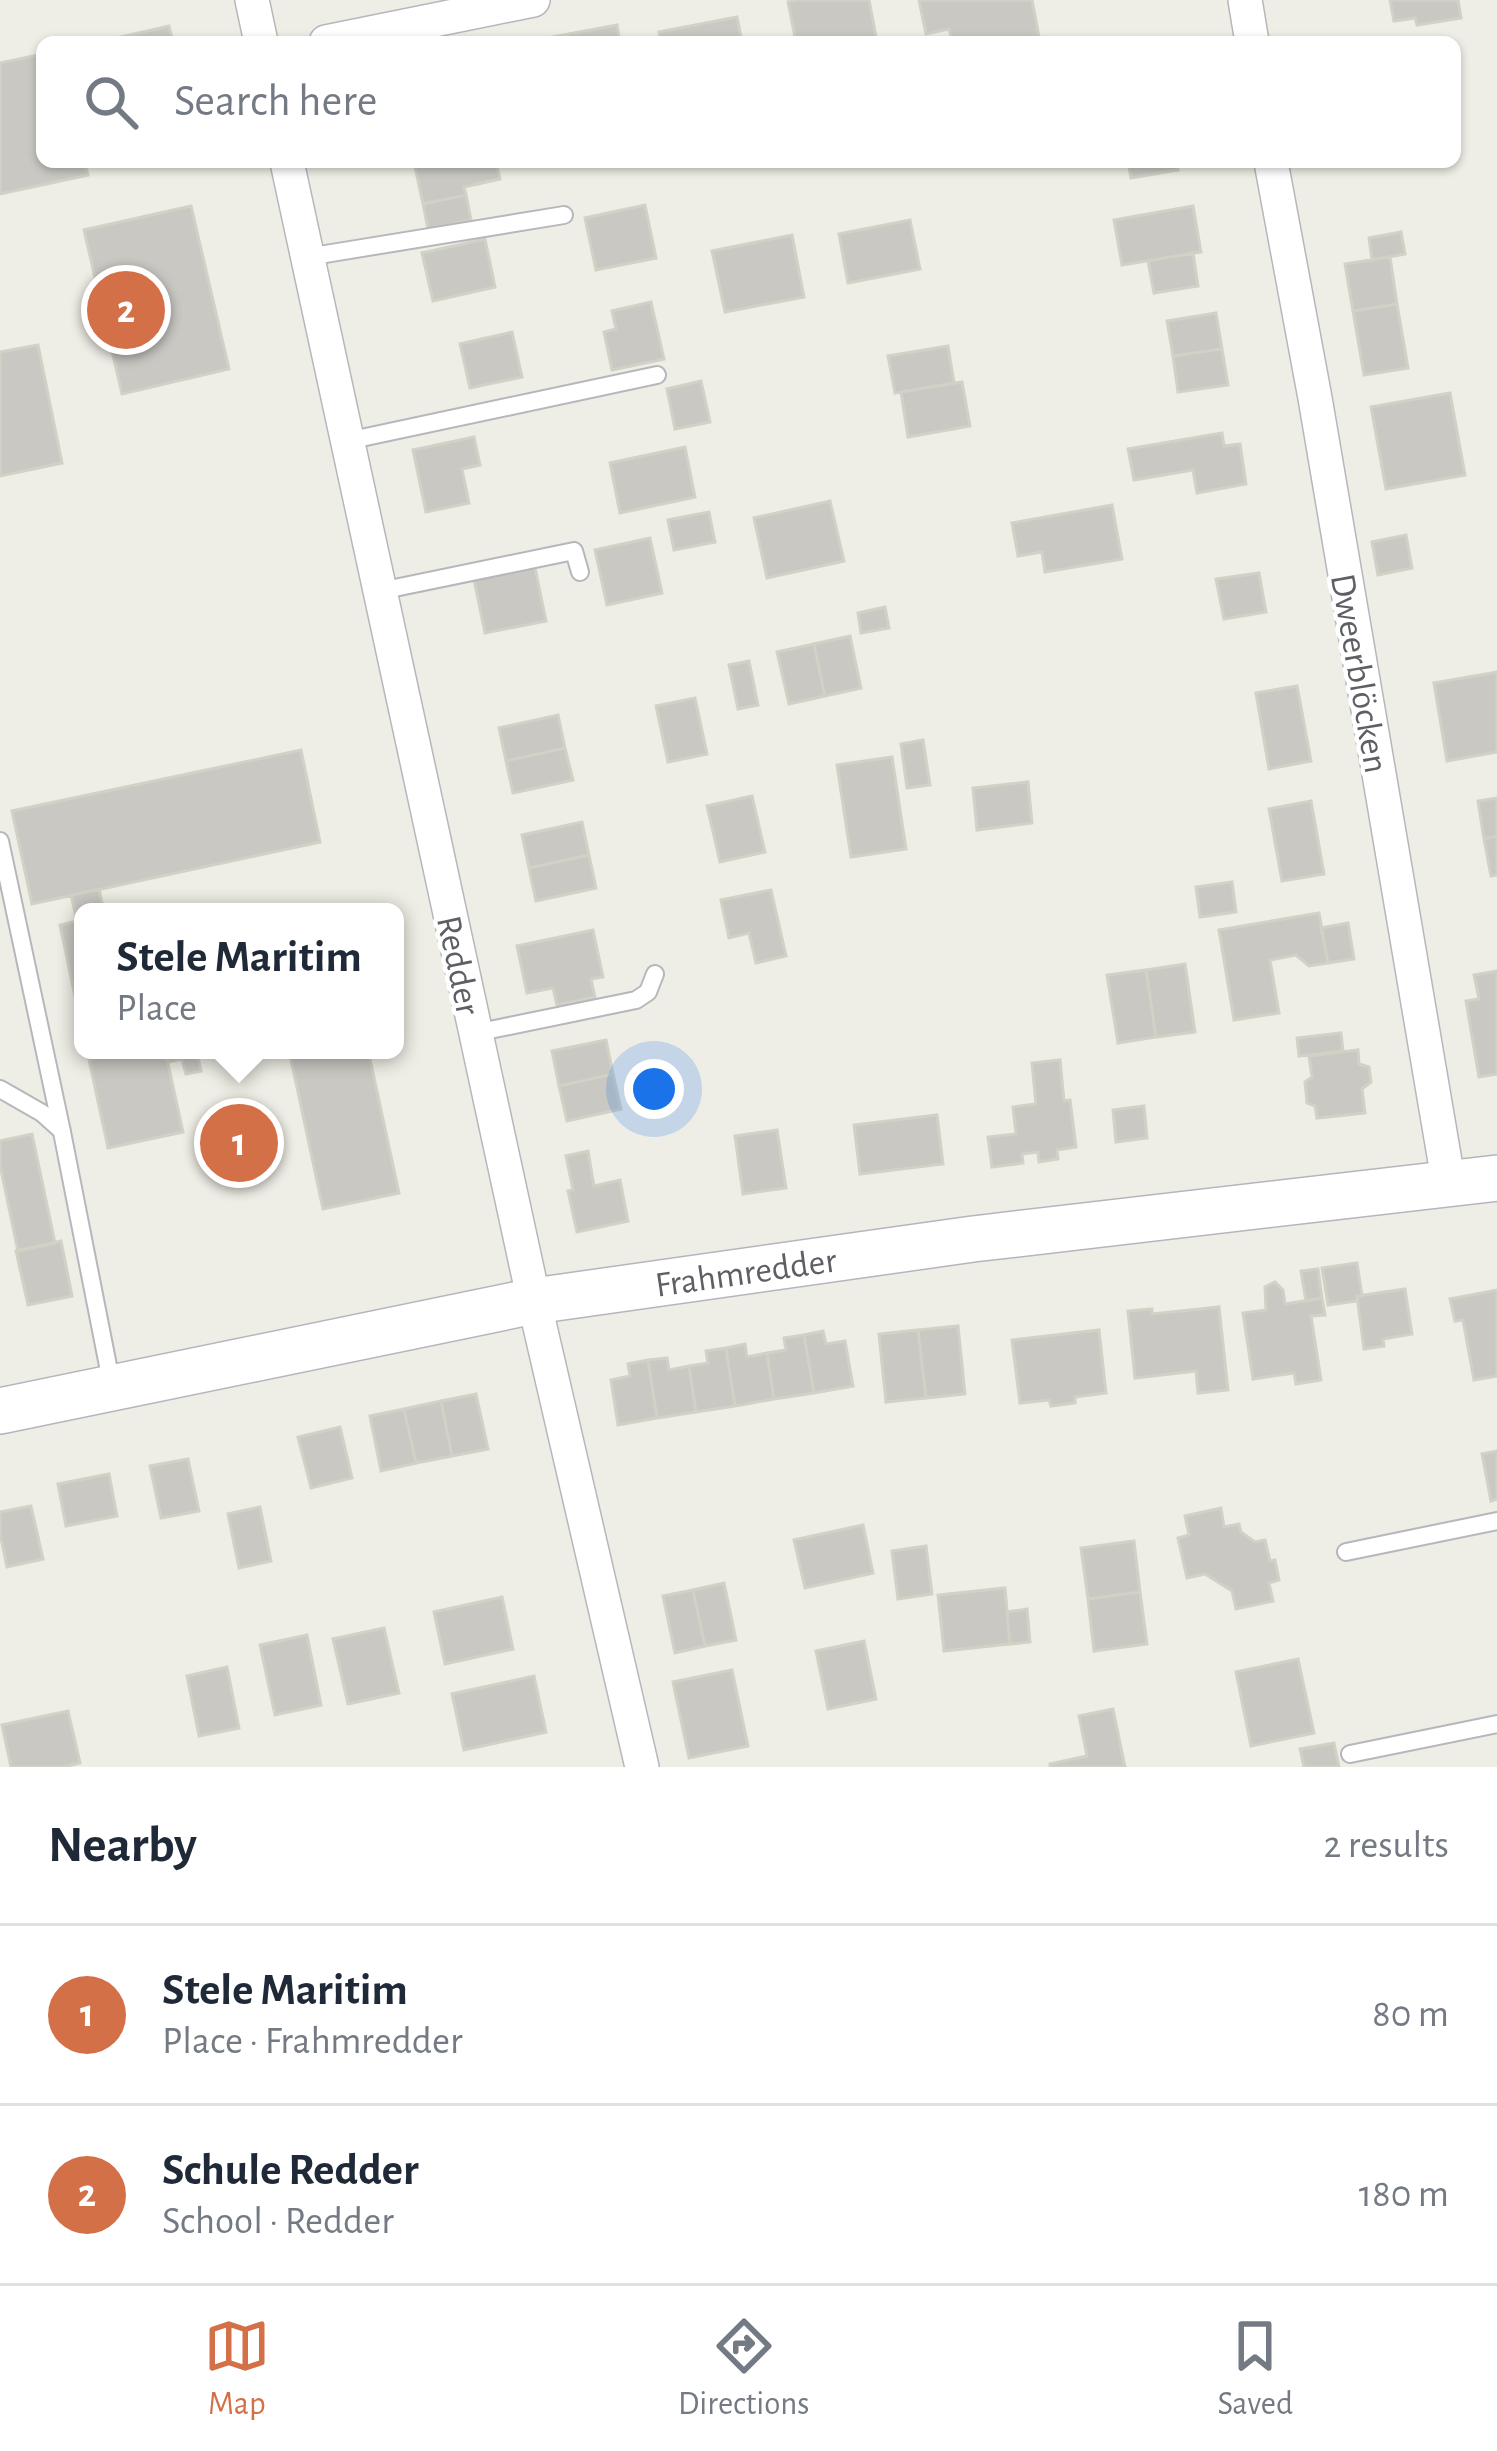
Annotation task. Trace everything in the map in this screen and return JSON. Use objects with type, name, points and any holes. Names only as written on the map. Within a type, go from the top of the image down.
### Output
[{"type":"street","points":[[253,0],[261,36]]},
{"type":"street","points":[[356,36],[533,0]]},
{"type":"street","points":[[1245,0],[1251,36]]},
{"type":"street","name":"Redder","points":[[288,168],[534,1301],[642,1767]]},
{"type":"street","name":"Dweerblöcken","points":[[1272,168],[1316,398],[1449,1185]]},
{"type":"street","name":"Frahmredder","points":[[0,1411],[534,1301],[973,1239],[1497,1178]]},
{"type":"lane","points":[[307,257],[564,215]]},
{"type":"lane","points":[[347,441],[657,375]]},
{"type":"lane","points":[[380,591],[574,551],[580,572]]},
{"type":"lane","points":[[0,841],[113,1388]]},
{"type":"lane","points":[[475,1033],[636,1000],[648,992],[656,974]]},
{"type":"lane","points":[[0,1089],[42,1112],[62,1132]]},
{"type":"lane","points":[[1346,1552],[1497,1521]]},
{"type":"lane","points":[[1350,1754],[1497,1724]]},
{"type":"building","points":[[869,0],[876,36],[795,36],[788,2]]},
{"type":"building","points":[[919,0],[1032,0],[1039,36],[951,36],[949,29],[926,34]]},
{"type":"building","points":[[1390,0],[1458,0],[1461,18],[1417,25],[1415,18],[1394,21]]},
{"type":"building","points":[[737,17],[741,36],[660,36],[659,32]]},
{"type":"building","points":[[617,25],[619,36],[558,36]]},
{"type":"building","points":[[169,26],[172,36],[125,36]]},
{"type":"building","points":[[36,55],[36,168],[86,168],[88,175],[0,194],[0,63]]},
{"type":"building","points":[[415,168],[497,168],[500,179],[464,187],[466,195],[423,204]]},
{"type":"building","points":[[1129,168],[1178,170],[1131,178]]},
{"type":"building","points":[[466,195],[471,220],[428,229],[423,204]]},
{"type":"building","points":[[645,205],[656,258],[596,270],[585,218]]},
{"type":"building","points":[[191,206],[229,369],[122,394],[84,230]]},
{"type":"building","points":[[1193,206],[1201,252],[1122,265],[1114,220]]},
{"type":"building","points":[[910,220],[920,269],[848,283],[839,234]]},
{"type":"building","points":[[1401,232],[1405,254],[1372,260],[1369,238]]},
{"type":"building","points":[[792,235],[804,297],[725,312],[712,251]]},
{"type":"building","points":[[485,239],[495,287],[433,301],[422,253]]},
{"type":"building","points":[[1193,253],[1198,286],[1154,293],[1148,261]]},
{"type":"building","points":[[1390,257],[1397,304],[1353,311],[1345,264]]},
{"type":"building","points":[[651,302],[664,359],[612,370],[604,332],[616,329],[612,311]]},
{"type":"building","points":[[1397,304],[1408,368],[1364,375],[1353,311]]},
{"type":"building","points":[[1216,313],[1222,349],[1173,356],[1167,321]]},
{"type":"building","points":[[512,332],[522,377],[470,388],[460,344]]},
{"type":"building","points":[[38,345],[62,463],[0,476],[0,352]]},
{"type":"building","points":[[948,346],[954,383],[895,393],[888,356]]},
{"type":"building","points":[[1222,349],[1228,385],[1178,392],[1173,356]]},
{"type":"building","points":[[701,381],[710,422],[675,429],[667,389]]},
{"type":"building","points":[[962,382],[970,426],[908,437],[901,392]]},
{"type":"building","points":[[1450,393],[1465,475],[1386,489],[1371,407]]},
{"type":"building","points":[[1222,433],[1224,446],[1240,444],[1246,484],[1197,493],[1193,470],[1134,480],[1128,449]]},
{"type":"building","points":[[474,437],[480,465],[462,469],[469,503],[426,512],[413,450]]},
{"type":"building","points":[[685,447],[695,497],[620,513],[610,463]]},
{"type":"building","points":[[830,501],[844,561],[767,578],[754,518]]},
{"type":"building","points":[[1112,505],[1122,559],[1045,572],[1042,552],[1018,556],[1012,523]]},
{"type":"building","points":[[709,512],[715,542],[674,550],[668,520]]},
{"type":"building","points":[[1406,535],[1412,568],[1378,575],[1372,542]]},
{"type":"building","points":[[650,538],[662,593],[607,605],[595,550]]},
{"type":"building","points":[[534,563],[546,621],[485,633],[473,575]]},
{"type":"building","points":[[1259,573],[1266,612],[1224,619],[1216,579]]},
{"type":"building","points":[[885,607],[889,628],[861,633],[858,613]]},
{"type":"building","points":[[850,636],[861,688],[825,696],[814,644]]},
{"type":"building","points":[[814,644],[825,696],[789,704],[777,652]]},
{"type":"building","points":[[749,661],[758,705],[738,709],[729,665]]},
{"type":"building","points":[[1497,672],[1497,752],[1447,761],[1434,683]]},
{"type":"building","points":[[1297,686],[1311,761],[1269,769],[1256,693]]},
{"type":"building","points":[[695,698],[707,754],[668,762],[656,706]]},
{"type":"building","points":[[558,715],[565,748],[506,761],[499,728]]},
{"type":"building","points":[[923,740],[930,785],[907,788],[901,744]]},
{"type":"building","points":[[565,748],[573,780],[513,793],[506,761]]},
{"type":"building","points":[[301,750],[320,842],[32,904],[12,811]]},
{"type":"building","points":[[892,757],[906,849],[851,857],[837,765]]},
{"type":"building","points":[[1028,782],[1032,823],[977,830],[973,788]]},
{"type":"building","points":[[752,796],[765,852],[720,862],[707,806]]},
{"type":"building","points":[[1497,798],[1497,836],[1484,839],[1478,801]]},
{"type":"building","points":[[1311,801],[1324,874],[1282,881],[1269,809]]},
{"type":"building","points":[[582,822],[589,855],[529,868],[522,835]]},
{"type":"building","points":[[1497,836],[1497,875],[1491,876],[1484,839]]},
{"type":"building","points":[[589,855],[596,888],[536,901],[529,868]]},
{"type":"building","points":[[1232,882],[1236,912],[1200,917],[1196,887]]},
{"type":"building","points":[[99,889],[102,903],[74,903],[74,908],[71,895]]},
{"type":"building","points":[[771,890],[786,956],[756,963],[749,933],[729,938],[721,900]]},
{"type":"building","points":[[1319,913],[1328,963],[1309,966],[1296,955],[1270,960],[1279,1013],[1234,1020],[1219,930]]},
{"type":"building","points":[[74,922],[74,991],[60,925]]},
{"type":"building","points":[[1348,923],[1354,959],[1328,963],[1321,928]]},
{"type":"building","points":[[593,930],[603,977],[591,979],[595,997],[557,1005],[553,988],[527,993],[517,946]]},
{"type":"building","points":[[1185,964],[1195,1032],[1156,1037],[1146,970]]},
{"type":"building","points":[[1146,970],[1156,1037],[1118,1043],[1107,975]]},
{"type":"building","points":[[1497,971],[1497,1074],[1479,1077],[1466,1001],[1479,999],[1474,975]]},
{"type":"building","points":[[1341,1033],[1343,1051],[1299,1056],[1297,1038]]},
{"type":"building","points":[[606,1040],[613,1074],[559,1086],[552,1051]]},
{"type":"building","points":[[1358,1050],[1359,1064],[1369,1067],[1371,1082],[1362,1089],[1365,1113],[1317,1118],[1315,1106],[1307,1103],[1305,1082],[1312,1077],[1309,1056]]},
{"type":"building","points":[[89,1059],[167,1059],[183,1132],[108,1148]]},
{"type":"building","points":[[182,1059],[198,1059],[201,1071],[186,1074]]},
{"type":"building","points":[[291,1059],[370,1059],[399,1193],[323,1209]]},
{"type":"building","points":[[1060,1060],[1076,1147],[1057,1150],[1058,1159],[1039,1162],[1038,1152],[1022,1154],[1023,1163],[992,1167],[988,1137],[1016,1134],[1013,1107],[1036,1104],[1032,1063]]},
{"type":"building","points":[[613,1074],[621,1109],[567,1121],[559,1086]]},
{"type":"building","points":[[1144,1106],[1147,1138],[1116,1142],[1113,1110]]},
{"type":"building","points":[[937,1115],[943,1164],[860,1174],[854,1125]]},
{"type":"building","points":[[777,1130],[786,1188],[743,1194],[735,1136]]},
{"type":"building","points":[[32,1134],[55,1243],[18,1251],[0,1165],[0,1141]]},
{"type":"building","points":[[588,1151],[594,1186],[620,1180],[628,1221],[577,1232],[566,1156]]},
{"type":"building","points":[[61,1241],[72,1296],[28,1305],[16,1251]]},
{"type":"building","points":[[1357,1263],[1362,1296],[1328,1305],[1322,1268]]},
{"type":"building","points":[[1318,1269],[1322,1298],[1306,1301],[1301,1271]]},
{"type":"building","points":[[1275,1282],[1283,1290],[1285,1304],[1322,1298],[1325,1315],[1311,1316],[1321,1380],[1296,1384],[1294,1373],[1253,1379],[1243,1313],[1266,1310],[1265,1287]]},
{"type":"building","points":[[1405,1289],[1412,1334],[1383,1339],[1384,1346],[1364,1349],[1357,1296]]},
{"type":"building","points":[[1497,1290],[1497,1376],[1474,1380],[1463,1320],[1455,1321],[1450,1299]]},
{"type":"building","points":[[1219,1307],[1228,1390],[1198,1393],[1196,1371],[1135,1378],[1128,1311],[1152,1309],[1152,1314]]},
{"type":"building","points":[[958,1326],[965,1394],[926,1398],[918,1330]]},
{"type":"building","points":[[918,1330],[926,1398],[886,1402],[879,1334]]},
{"type":"building","points":[[1099,1330],[1106,1393],[1051,1406],[1049,1400],[1020,1403],[1012,1340]]},
{"type":"building","points":[[823,1331],[826,1344],[845,1341],[853,1386],[814,1393],[804,1335]]},
{"type":"building","points":[[804,1335],[814,1393],[774,1399],[767,1353],[786,1350],[784,1338]]},
{"type":"building","points":[[745,1344],[747,1357],[767,1353],[774,1399],[735,1406],[726,1348]]},
{"type":"building","points":[[726,1348],[735,1406],[696,1412],[689,1366],[708,1363],[706,1351]]},
{"type":"building","points":[[667,1358],[669,1370],[689,1366],[696,1412],[657,1418],[648,1360]]},
{"type":"building","points":[[648,1360],[657,1418],[618,1425],[611,1380],[630,1376],[628,1364]]},
{"type":"building","points":[[476,1394],[488,1449],[452,1456],[441,1401]]},
{"type":"building","points":[[441,1401],[452,1456],[416,1463],[404,1409]]},
{"type":"building","points":[[404,1409],[416,1463],[381,1471],[370,1416]]},
{"type":"building","points":[[340,1427],[352,1478],[311,1488],[298,1437]]},
{"type":"building","points":[[1497,1451],[1497,1499],[1491,1501],[1482,1454]]},
{"type":"building","points":[[188,1459],[199,1511],[161,1518],[150,1466]]},
{"type":"building","points":[[109,1474],[117,1516],[66,1526],[58,1484]]},
{"type":"building","points":[[31,1506],[43,1559],[7,1567],[0,1512]]},
{"type":"building","points":[[260,1507],[271,1561],[239,1568],[228,1514]]},
{"type":"building","points":[[1221,1508],[1224,1527],[1239,1524],[1241,1532],[1255,1542],[1265,1540],[1279,1580],[1269,1583],[1273,1601],[1236,1609],[1232,1591],[1205,1574],[1187,1578],[1178,1538],[1189,1535],[1185,1516]]},
{"type":"building","points":[[863,1525],[873,1573],[805,1588],[794,1540]]},
{"type":"building","points":[[1134,1541],[1140,1592],[1088,1599],[1081,1548]]},
{"type":"building","points":[[926,1546],[932,1594],[898,1599],[892,1551]]},
{"type":"building","points":[[724,1583],[736,1640],[705,1646],[693,1590]]},
{"type":"building","points":[[1005,1588],[1010,1644],[944,1651],[938,1595]]},
{"type":"building","points":[[693,1590],[705,1646],[675,1653],[663,1596]]},
{"type":"building","points":[[1140,1592],[1147,1644],[1094,1651],[1088,1599]]},
{"type":"building","points":[[502,1597],[513,1649],[445,1664],[434,1612]]},
{"type":"building","points":[[1027,1609],[1030,1642],[1010,1644],[1007,1612]]},
{"type":"building","points":[[384,1628],[399,1693],[348,1704],[333,1639]]},
{"type":"building","points":[[307,1635],[321,1705],[275,1715],[260,1645]]},
{"type":"building","points":[[864,1641],[876,1699],[828,1709],[816,1651]]},
{"type":"building","points":[[1298,1659],[1314,1733],[1251,1746],[1236,1672]]},
{"type":"building","points":[[227,1667],[239,1728],[199,1736],[187,1676]]},
{"type":"building","points":[[732,1670],[748,1746],[689,1758],[673,1682]]},
{"type":"building","points":[[534,1676],[546,1732],[464,1750],[452,1694]]},
{"type":"building","points":[[1113,1709],[1125,1767],[1050,1767],[1087,1756],[1079,1716]]},
{"type":"building","points":[[68,1711],[80,1763],[11,1767],[2,1725]]},
{"type":"building","points":[[1334,1743],[1339,1767],[1304,1767],[1300,1749]]},
{"type":"place","name":"Schule Redder","points":[[126,310]]},
{"type":"place","name":"Stele Maritim","points":[[239,1143]]}]
